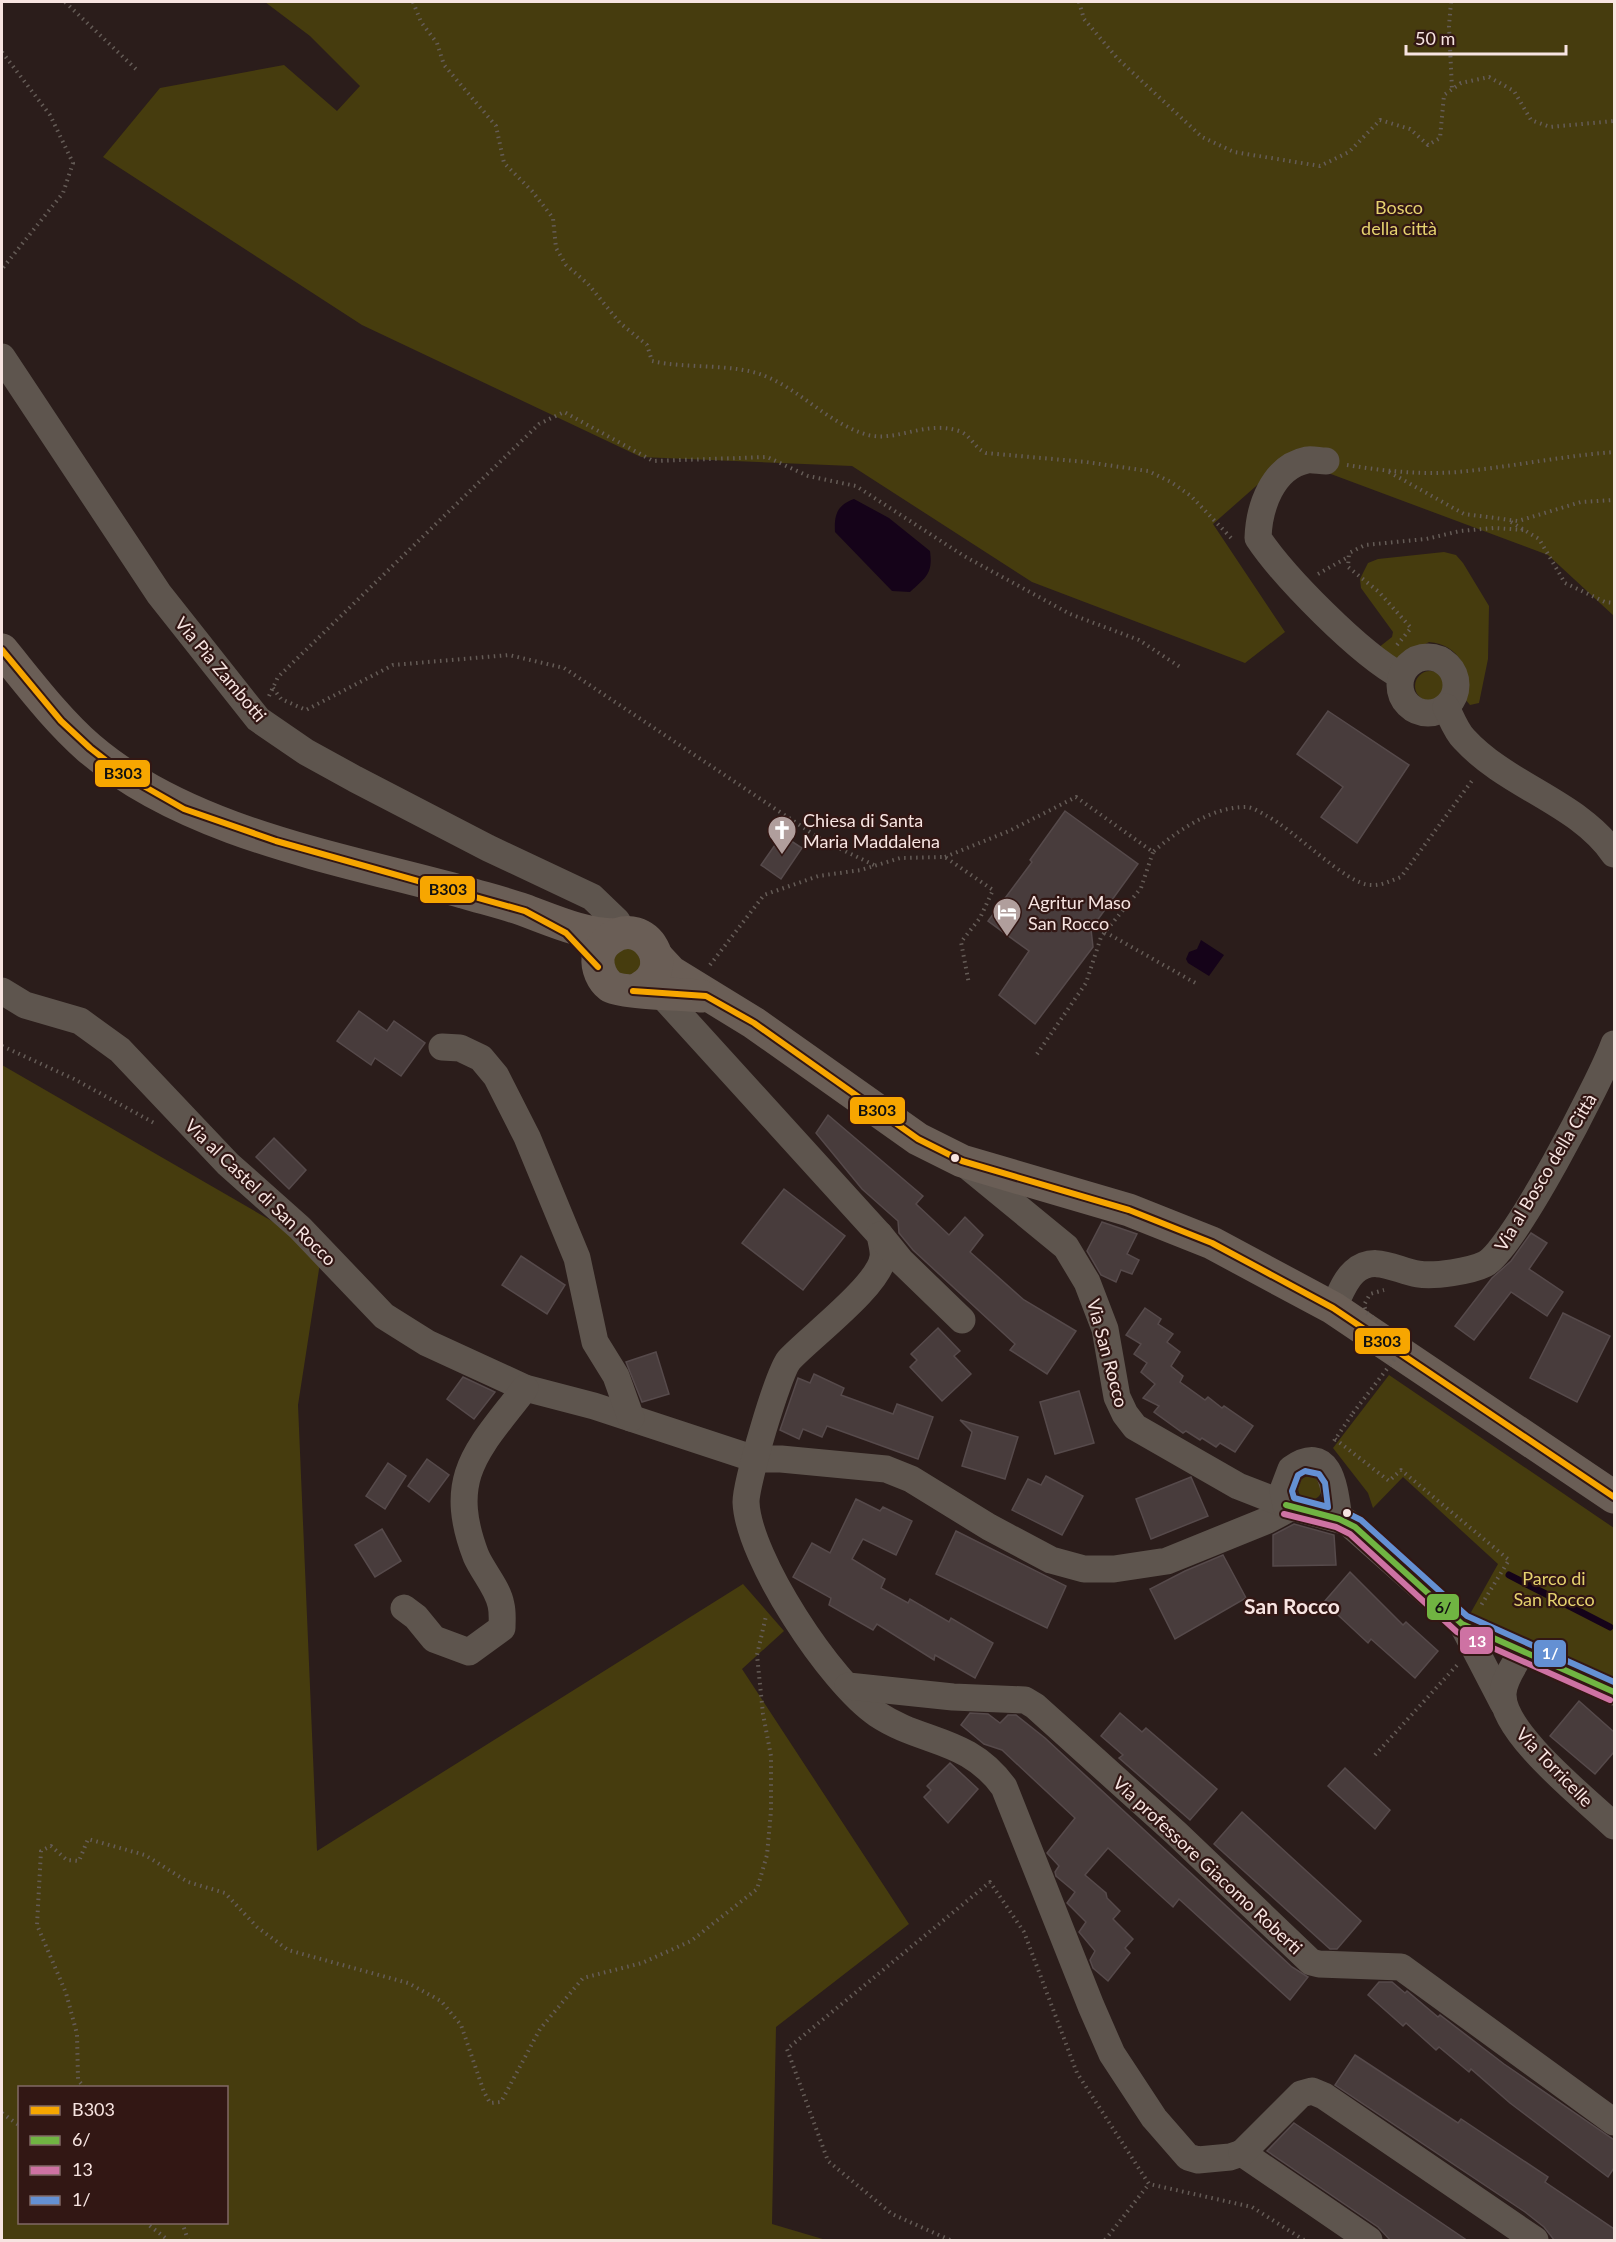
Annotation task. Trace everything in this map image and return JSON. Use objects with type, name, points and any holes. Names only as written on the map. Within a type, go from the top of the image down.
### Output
[{"type":"main road","points":[[2,650],[61,721],[90,748],[126,776],[184,809],[276,841],[503,903],[595,935],[641,936],[654,948],[657,957],[671,972],[754,1023],[918,1139],[962,1161],[1129,1210],[1212,1243],[1333,1308],[1614,1497]]},
{"type":"main road","points":[[555,922],[585,950],[598,967],[601,976],[614,989],[704,994]]},
{"type":"main road","points":[[598,967],[601,949],[619,934]]},
{"type":"main road","points":[[646,991],[655,974],[657,957]]},
{"type":"street","name":"Via Pia Zambotti","points":[[2,357],[159,594],[258,719],[306,753],[488,848],[592,897],[617,921],[619,934]]},
{"type":"street","points":[[1326,461],[1307,460],[1286,470],[1268,491],[1258,515],[1258,538],[1267,551],[1308,594],[1392,671],[1401,695],[1414,710],[1433,713],[1446,707],[1454,695],[1456,685],[1454,676],[1442,661],[1423,658],[1392,671]]},
{"type":"street","points":[[1446,707],[1462,738],[1487,761],[1522,786],[1579,818],[1598,833],[1614,854]]},
{"type":"street","name":"Via al Castel di San Rocco","points":[[2,991],[25,1005],[80,1021],[120,1050],[228,1164],[300,1228],[384,1316],[437,1348],[525,1388],[631,1418],[754,1460],[781,1459],[886,1469],[911,1479],[988,1527],[1051,1560],[1084,1569],[1114,1569],[1167,1561],[1268,1520],[1289,1506]]},
{"type":"street","points":[[646,991],[701,1037],[901,1261],[962,1320]]},
{"type":"street","points":[[701,1037],[704,994]]},
{"type":"street","name":"Via al Bosco della Città","points":[[1333,1308],[1352,1274],[1363,1266],[1376,1262],[1420,1275],[1471,1270],[1498,1255],[1584,1111],[1614,1044]]},
{"type":"street","points":[[442,1047],[460,1048],[481,1058],[496,1076],[527,1137],[577,1258],[595,1342],[616,1376],[631,1418]]},
{"type":"street","name":"Via San Rocco","points":[[962,1161],[1066,1247],[1087,1282],[1105,1329],[1117,1397],[1125,1414],[1135,1427],[1238,1486],[1289,1506],[1339,1519],[1356,1527],[1468,1635],[1522,1652],[1614,1692]]},
{"type":"street","points":[[880,1235],[884,1258],[874,1276],[826,1328],[788,1361],[754,1460],[746,1500],[748,1523],[773,1583],[848,1686],[877,1714],[911,1731],[951,1744],[972,1755],[995,1774],[1004,1787],[1025,1844],[1112,2054],[1154,2118],[1188,2157],[1198,2160],[1242,2153],[1301,2094],[1312,2091],[1324,2096],[1535,2241]]},
{"type":"street","points":[[404,1608],[416,1617],[434,1639],[469,1652],[502,1628],[501,1604],[477,1557],[463,1513],[470,1464],[485,1438],[525,1388]]},
{"type":"street","points":[[1289,1506],[1282,1490],[1291,1470],[1304,1462],[1317,1463],[1324,1466],[1334,1480],[1339,1519]]},
{"type":"street","name":"Via Torricelle","points":[[1468,1635],[1509,1717],[1539,1755],[1614,1826]]},
{"type":"street","points":[[1503,1703],[1503,1688],[1522,1652]]},
{"type":"street","name":"Via professore Giacomo Roberti","points":[[848,1686],[953,1697],[1024,1700],[1035,1706],[1176,1833],[1311,1962],[1318,1965],[1401,1967],[1614,2122]]},
{"type":"street","points":[[1242,2153],[1369,2241]]},
{"type":"path","points":[[65,2],[138,70]]},
{"type":"path","points":[[413,2],[421,22],[437,43],[444,65],[496,126],[504,164],[532,191],[553,218],[556,248],[566,265],[588,284],[620,323],[647,345],[652,361],[762,374],[784,384],[832,418],[869,435],[888,436],[913,429],[938,427],[960,431],[971,440],[976,449],[986,453],[1086,462],[1148,471],[1171,482],[1191,496],[1236,543],[1258,538]]},
{"type":"path","points":[[1079,2],[1084,19],[1118,59],[1202,137],[1234,152],[1320,166],[1349,152],[1380,120],[1410,129],[1428,145],[1440,138],[1444,95],[1461,83],[1489,77],[1514,91],[1531,120],[1550,127],[1614,121]]},
{"type":"path","points":[[1451,2],[1449,26],[1452,89]]},
{"type":"path","points":[[2,52],[50,115],[73,163],[63,193],[2,269]]},
{"type":"path","points":[[258,719],[278,677],[539,424],[564,412],[653,461],[767,456],[808,476],[856,486],[964,556],[1070,614],[1139,639],[1180,667]]},
{"type":"path","points":[[1326,461],[1388,471],[1457,472],[1569,455],[1614,452]]},
{"type":"path","points":[[1388,471],[1464,514],[1508,520],[1518,521],[1581,502],[1614,500]]},
{"type":"path","points":[[1508,520],[1539,539],[1565,583],[1605,602],[1614,603]]},
{"type":"path","points":[[1308,594],[1315,577],[1348,556],[1349,553],[1365,545],[1426,539],[1460,531],[1525,530]]},
{"type":"path","points":[[1348,556],[1348,567],[1379,592],[1411,628],[1392,671]]},
{"type":"path","points":[[273,688],[281,699],[306,710],[393,665],[509,655],[564,668],[822,840],[876,866]]},
{"type":"path","points":[[1037,1054],[1086,983],[1101,937],[1141,888],[1153,852],[1174,834],[1218,812],[1249,807],[1276,821],[1350,876],[1367,885],[1382,884],[1401,877],[1487,761]]},
{"type":"path","points":[[704,994],[764,895],[818,876],[876,866],[900,858],[945,857],[1009,831],[1076,797],[1153,852]]},
{"type":"path","points":[[945,857],[993,890],[980,918],[961,942],[969,984]]},
{"type":"path","points":[[1106,932],[1199,985]]},
{"type":"path","points":[[2,1046],[74,1079],[158,1125]]},
{"type":"path","points":[[1384,1290],[1370,1294],[1364,1305],[1366,1312],[1401,1341],[1403,1348],[1335,1440],[1389,1481],[1401,1470],[1509,1560],[1478,1610],[1488,1614]]},
{"type":"path","points":[[83,2086],[78,2080],[77,2034],[66,1993],[37,1925],[41,1851],[51,1846],[67,1860],[79,1860],[88,1839],[145,1855],[188,1882],[225,1893],[257,1927],[288,1950],[408,1983],[441,2001],[461,2025],[490,2103],[501,2102],[540,2029],[583,1978],[642,1963],[691,1941],[757,1889],[767,1855],[771,1756],[757,1655],[773,1583]]},
{"type":"path","points":[[1375,1755],[1468,1635]]},
{"type":"path","points":[[950,2241],[892,2214],[828,2160],[787,2049],[990,1882],[1024,1932],[1077,2073],[1149,2184],[1252,2207],[1304,2241]]},
{"type":"path","points":[[2,2113],[18,2125]]},
{"type":"path","points":[[1105,2241],[1149,2184]]},
{"type":"path","points":[[146,2224],[168,2241]]},
{"type":"path","points":[[182,2224],[188,2241]]},
{"type":"green space","name":"Bosco della città","points":[[265,2],[1614,2],[1614,616],[1548,555],[1288,458],[1213,524],[1285,632],[1245,663],[1032,582],[852,466],[641,457],[362,325],[103,157],[160,88],[284,65],[337,111],[360,86],[310,36]]},
{"type":"green space","points":[[1444,552],[1456,555],[1463,563],[1489,606],[1488,659],[1479,703],[1470,705],[1465,699],[1467,679],[1465,670],[1456,654],[1448,648],[1429,642],[1397,660],[1378,648],[1392,637],[1393,632],[1361,588],[1360,579],[1368,563],[1378,559]]},
{"type":"green space","points":[[1430,671],[1441,675],[1445,686],[1441,697],[1430,701],[1419,697],[1415,686],[1419,675]]},
{"type":"green space","points":[[635,946],[644,970],[619,978],[611,957],[613,951]]},
{"type":"green space","points":[[2,1065],[322,1250],[298,1405],[317,1851],[743,1584],[784,1631],[742,1669],[909,1924],[776,2027],[772,2224],[826,2240],[2,2240]]},
{"type":"green space","name":"Parco di San Rocco","points":[[1389,1375],[1614,1528],[1614,1678],[1470,1614],[1498,1564],[1403,1477],[1373,1508],[1368,1493],[1333,1448]]},
{"type":"green space","points":[[1310,1476],[1319,1479],[1322,1488],[1319,1497],[1310,1500],[1301,1497],[1298,1488],[1301,1479]]},
{"type":"shaded area","points":[[854,499],[889,518],[930,551],[929,570],[910,592],[892,591],[835,532],[838,511],[848,501]]},
{"type":"shaded area","points":[[1201,940],[1224,955],[1209,976],[1188,963],[1186,959],[1189,952],[1197,949]]},
{"type":"building","points":[[1328,711],[1409,765],[1357,843],[1321,817],[1343,787],[1297,754]]},
{"type":"building","points":[[1065,811],[1138,864],[1091,929],[1093,947],[1035,1024],[999,995],[1029,951],[988,921],[1032,862],[1030,860]]},
{"type":"building","name":"Chiesa di Santa Maria Maddalena","points":[[782,835],[802,848],[781,879],[761,865]]},
{"type":"building","points":[[359,1011],[387,1031],[394,1021],[425,1043],[401,1076],[375,1058],[371,1065],[337,1041]]},
{"type":"building","points":[[828,1115],[923,1196],[916,1204],[949,1235],[965,1217],[983,1235],[970,1252],[1024,1300],[1076,1331],[1047,1374],[1010,1350],[1015,1344],[913,1250],[899,1233],[898,1221],[862,1189],[816,1133]]},
{"type":"building","points":[[274,1138],[306,1170],[289,1189],[256,1157]]},
{"type":"building","points":[[784,1189],[845,1236],[803,1290],[742,1243]]},
{"type":"building","points":[[1102,1222],[1137,1234],[1127,1254],[1139,1260],[1132,1274],[1121,1270],[1116,1282],[1101,1275],[1087,1251]]},
{"type":"building","points":[[1531,1233],[1547,1243],[1529,1269],[1563,1292],[1547,1316],[1511,1292],[1474,1340],[1455,1326],[1492,1278],[1511,1261]]},
{"type":"building","points":[[521,1256],[565,1285],[547,1314],[502,1285]]},
{"type":"building","points":[[1145,1308],[1161,1319],[1158,1324],[1173,1334],[1167,1342],[1180,1352],[1171,1366],[1183,1376],[1180,1382],[1205,1400],[1208,1397],[1253,1426],[1235,1452],[1220,1443],[1216,1447],[1186,1431],[1183,1433],[1154,1412],[1159,1406],[1143,1398],[1155,1384],[1141,1372],[1147,1363],[1134,1354],[1141,1344],[1126,1335]]},
{"type":"building","points":[[1563,1313],[1610,1336],[1577,1402],[1530,1378]]},
{"type":"building","points":[[938,1328],[960,1351],[954,1356],[971,1374],[942,1401],[910,1367],[917,1360],[911,1354]]},
{"type":"building","points":[[656,1352],[669,1394],[642,1402],[626,1362]]},
{"type":"building","points":[[814,1374],[844,1388],[841,1395],[893,1414],[897,1404],[933,1417],[918,1459],[827,1426],[822,1437],[803,1429],[799,1439],[780,1430],[798,1378],[810,1383]]},
{"type":"building","points":[[463,1377],[495,1392],[474,1419],[447,1399]]},
{"type":"building","points":[[1079,1391],[1094,1443],[1055,1454],[1040,1402]]},
{"type":"building","points":[[960,1420],[1018,1437],[1005,1479],[962,1466],[972,1432]]},
{"type":"building","points":[[427,1459],[449,1475],[429,1502],[408,1486]]},
{"type":"building","points":[[388,1463],[406,1476],[385,1509],[366,1496]]},
{"type":"building","points":[[1046,1476],[1083,1496],[1062,1535],[1012,1510],[1028,1479],[1041,1485]]},
{"type":"building","points":[[1191,1477],[1208,1516],[1151,1539],[1136,1499]]},
{"type":"building","points":[[856,1499],[880,1511],[883,1507],[912,1521],[896,1555],[863,1539],[852,1559],[885,1579],[881,1588],[908,1603],[910,1599],[949,1622],[951,1618],[993,1643],[975,1678],[935,1655],[934,1660],[877,1624],[873,1630],[829,1605],[831,1598],[793,1577],[812,1543],[830,1553]]},
{"type":"building","points":[[1294,1524],[1334,1535],[1336,1565],[1273,1566],[1273,1535]]},
{"type":"building","points":[[382,1529],[401,1561],[375,1577],[355,1545]]},
{"type":"building","points":[[956,1531],[1066,1586],[1047,1628],[936,1574]]},
{"type":"building","points":[[1223,1555],[1246,1598],[1175,1639],[1150,1589]]},
{"type":"building","points":[[1350,1572],[1403,1625],[1406,1622],[1438,1651],[1415,1678],[1371,1639],[1368,1643],[1324,1602]]},
{"type":"building","points":[[1579,1701],[1614,1732],[1614,1752],[1595,1774],[1550,1736]]},
{"type":"building","points":[[970,1713],[988,1714],[1000,1723],[1008,1715],[1016,1715],[1045,1738],[1292,1967],[1308,1977],[1290,2000],[1179,1899],[1173,1907],[1108,1848],[1085,1875],[1106,1893],[1107,1898],[1120,1911],[1113,1919],[1133,1939],[1125,1948],[1130,1953],[1108,1981],[1093,1968],[1090,1960],[1095,1951],[1079,1932],[1086,1922],[1067,1903],[1075,1892],[1056,1876],[1055,1872],[1059,1866],[1047,1853],[1075,1818],[1002,1750],[984,1744],[961,1725]]},
{"type":"building","points":[[1120,1713],[1142,1732],[1146,1728],[1217,1789],[1190,1820],[1119,1758],[1123,1755],[1101,1736]]},
{"type":"building","points":[[950,1763],[978,1789],[948,1823],[924,1797],[931,1790],[927,1786]]},
{"type":"building","points":[[1345,1768],[1390,1810],[1375,1829],[1328,1786]]},
{"type":"building","points":[[1242,1812],[1361,1921],[1337,1949],[1330,1949],[1214,1844]]},
{"type":"building","points":[[1379,1982],[1392,1982],[1405,1993],[1407,1991],[1438,2017],[1440,2015],[1504,2064],[1614,2140],[1614,2168],[1608,2177],[1510,2103],[1471,2069],[1469,2072],[1439,2047],[1436,2050],[1406,2023],[1403,2026],[1368,1995]]},
{"type":"building","points":[[1355,2055],[1458,2123],[1461,2119],[1548,2177],[1545,2182],[1614,2229],[1614,2241],[1555,2241],[1544,2227],[1525,2212],[1335,2085]]},
{"type":"building","points":[[1294,2123],[1468,2241],[1391,2241],[1378,2227],[1267,2151]]},
{"type":"waterway","points":[[1509,1575],[1610,1627]]},
{"type":"transit line","name":"B303","points":[[2,650],[61,721],[90,748],[126,776],[184,809],[276,841],[525,911],[566,933],[598,967]]},
{"type":"transit line","name":"B303","points":[[633,991],[706,996],[754,1023],[918,1139],[962,1161],[1129,1210],[1212,1243],[1333,1308],[1614,1497]]},
{"type":"transit line","name":"1/","points":[[1305,1471],[1319,1474],[1325,1483],[1328,1507],[1294,1498],[1292,1491],[1298,1475],[1305,1471]]},
{"type":"transit line","name":"6/","points":[[1286,1505],[1339,1519],[1355,1527],[1462,1624],[1614,1692]]},
{"type":"transit line","name":"1/","points":[[1347,1513],[1361,1520],[1467,1616],[1614,1682]]},
{"type":"transit line","name":"13","points":[[1284,1514],[1336,1527],[1350,1534],[1457,1632],[1610,1700]]},
{"type":"place","name":"Chiesa di Santa Maria Maddalena","points":[[782,856]]},
{"type":"place","name":"Agritur Maso San Rocco","points":[[1007,938]]},
{"type":"district","name":"San Rocco","points":[[1292,1605]]}]
